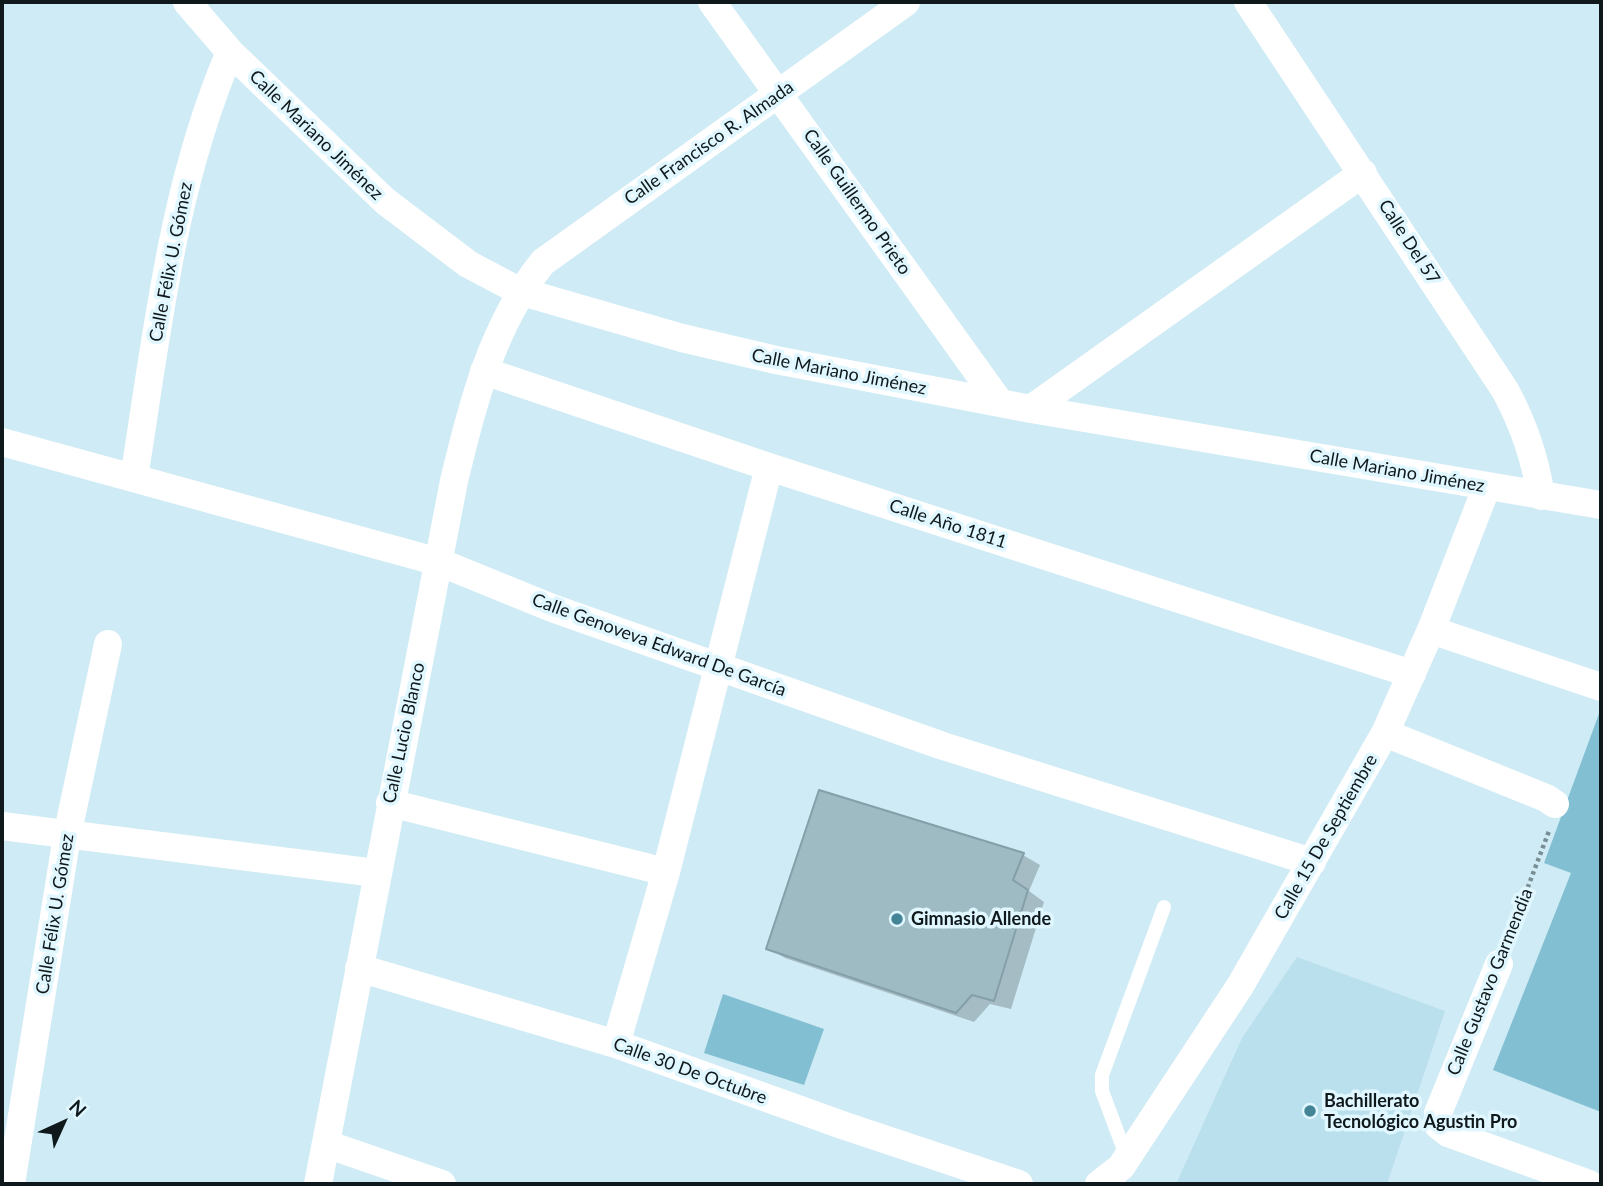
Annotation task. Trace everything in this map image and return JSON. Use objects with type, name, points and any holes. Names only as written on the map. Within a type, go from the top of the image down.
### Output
[{"type":"street","name":"Calle Mariano Jiménez","points":[[187,2],[230,52],[396,210],[468,264],[519,291],[681,338],[1000,403],[1601,505]]},
{"type":"street","name":"Calle Guillermo Prieto","points":[[712,2],[1000,403]]},
{"type":"street","name":"Calle Francisco R. Almada","points":[[519,291],[543,262],[906,2]]},
{"type":"street","name":"Calle Del 57","points":[[1248,2],[1363,173],[1522,420],[1535,458],[1541,496]]},
{"type":"street","name":"Calle Félix U. Gómez","points":[[135,478],[166,271],[201,129],[230,52]]},
{"type":"street","points":[[1031,409],[1363,173]]},
{"type":"street","name":"Calle Lucio Blanco","points":[[318,1184],[376,873],[454,481],[484,371],[519,291]]},
{"type":"street","name":"Calle Año 1811","points":[[484,371],[769,467],[1412,674]]},
{"type":"street","name":"Calle Genoveva Edward De García","points":[[2,442],[439,562],[552,608],[943,746],[1312,862]]},
{"type":"street","points":[[616,1044],[666,872],[769,467]]},
{"type":"street","name":"Calle 15 De Septiembre","points":[[1099,1184],[1125,1170],[1240,986],[1385,733],[1431,630],[1487,486]]},
{"type":"street","points":[[1431,630],[1601,687]]},
{"type":"street","name":"Calle Félix U. Gómez","points":[[11,1184],[67,836],[108,645]]},
{"type":"street","points":[[1385,733],[1556,804]]},
{"type":"street","points":[[390,803],[666,872]]},
{"type":"street","points":[[2,826],[376,873]]},
{"type":"street","name":"Calle Gustavo Garmendia","points":[[1499,964],[1438,1113],[1438,1125],[1448,1133],[1589,1184]]},
{"type":"street","name":"Calle 30 De Octubre","points":[[359,968],[616,1044],[845,1126],[1019,1184]]},
{"type":"street","points":[[326,1144],[442,1184]]},
{"type":"lane","points":[[1125,1170],[1102,1091],[1102,1075],[1164,907]]},
{"type":"path","name":"Calle Gustavo Garmendia","points":[[1499,964],[1556,815],[1556,804]]},
{"type":"shaded area","points":[[1600,711],[1601,1112],[1493,1070],[1571,873],[1544,863]]},
{"type":"shaded area","name":"Bachillerato Tecnológico Agustin Pro","points":[[1297,957],[1445,1011],[1387,1184],[1176,1184],[1242,1038]]},
{"type":"shaded area","points":[[723,994],[824,1029],[804,1085],[704,1053]]},
{"type":"building","name":"Gimnasio Allende","points":[[819,790],[1024,853],[1013,880],[1028,890],[994,1001],[972,995],[956,1013],[766,949]]},
{"type":"place","name":"Gimnasio Allende","points":[[897,919]]},
{"type":"place","name":"Bachillerato Tecnológico Agustin Pro","points":[[1310,1111]]}]
